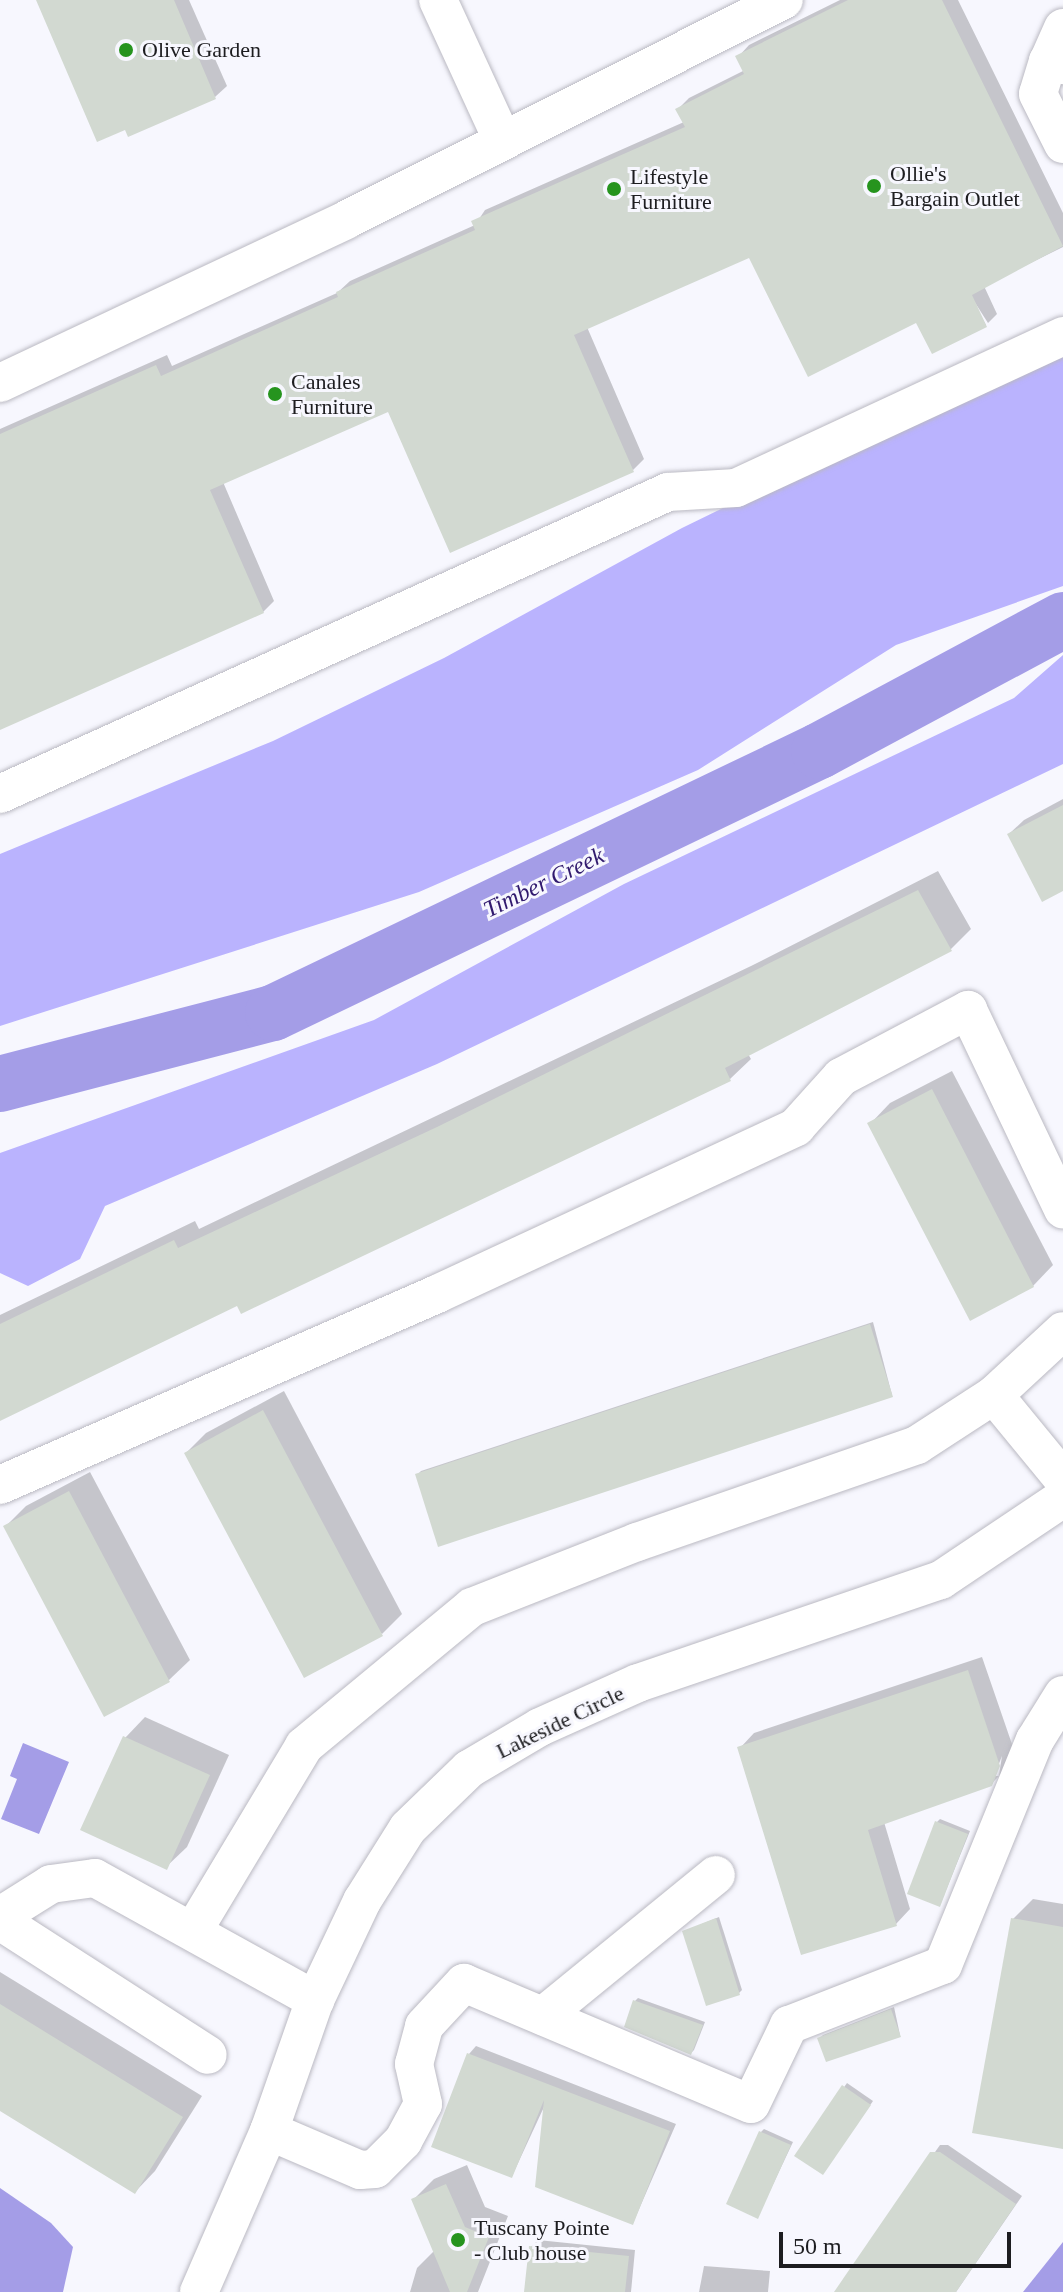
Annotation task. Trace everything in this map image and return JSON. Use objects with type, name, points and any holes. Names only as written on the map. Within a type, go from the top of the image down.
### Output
[{"type":"street","points":[[438,0],[503,141]]},
{"type":"street","points":[[0,383],[503,141],[784,0]]},
{"type":"street","points":[[1058,51],[1038,94],[1063,144]]},
{"type":"street","points":[[0,794],[668,492],[736,488],[1063,336]]},
{"type":"street","points":[[0,1485],[437,1294],[796,1127],[841,1077],[968,1010],[1063,1209]]},
{"type":"street","points":[[193,1931],[304,1746],[472,1607],[637,1542],[917,1445],[994,1395],[1063,1331]]},
{"type":"street","points":[[994,1395],[1063,1479]]},
{"type":"street","name":"Lakeside Circle","points":[[199,2292],[269,2131],[315,2000],[362,1901],[408,1828],[469,1769],[540,1727],[638,1683],[941,1580],[1063,1498]]},
{"type":"street","points":[[269,2131],[360,2170],[375,2169],[403,2141],[423,2104],[414,2064],[424,2026],[464,1983],[751,2104],[789,2025],[943,1965],[1035,1740],[1063,1695]]},
{"type":"street","points":[[543,2016],[716,1875]]},
{"type":"street","points":[[208,2055],[0,1918],[51,1884],[95,1878],[315,2000]]},
{"type":"shaded area","points":[[1063,342],[1063,586],[896,645],[698,770],[419,892],[0,1026],[0,854],[273,741],[444,658],[682,528]]},
{"type":"shaded area","points":[[1063,655],[1063,764],[437,1064],[105,1206],[80,1259],[28,1286],[0,1273],[0,1153],[374,1020],[624,884],[1014,698]]},
{"type":"shaded area","points":[[23,1743],[69,1762],[39,1834],[1,1819],[17,1779],[10,1776]]},
{"type":"shaded area","points":[[0,2188],[51,2223],[73,2247],[63,2292],[0,2292]]},
{"type":"shaded area","points":[[1063,2242],[1063,2292],[1023,2292]]},
{"type":"building","name":"Olive Garden","points":[[36,0],[174,0],[216,99],[128,137],[125,130],[97,142]]},
{"type":"building","points":[[848,0],[942,0],[1063,246],[972,295],[987,327],[932,354],[916,323],[808,377],[749,258],[574,335],[634,472],[450,553],[388,412],[210,490],[264,613],[0,730],[0,434],[156,365],[161,376],[338,297],[336,292],[475,230],[471,221],[685,127],[675,109],[744,74],[735,56]]},
{"type":"building","points":[[1063,805],[1063,891],[1042,902],[1007,834]]},
{"type":"building","points":[[918,890],[952,951],[725,1068],[731,1081],[241,1314],[237,1306],[0,1421],[0,1324],[174,1240],[178,1248],[437,1127]]},
{"type":"building","points":[[932,1089],[1034,1287],[970,1321],[867,1123]]},
{"type":"building","points":[[870,1324],[893,1397],[438,1547],[415,1474]]},
{"type":"building","points":[[263,1410],[383,1636],[304,1678],[184,1453]]},
{"type":"building","points":[[69,1491],[170,1682],[104,1717],[3,1526]]},
{"type":"building","points":[[968,1670],[1000,1766],[992,1786],[868,1830],[897,1926],[801,1955],[737,1747]]},
{"type":"building","points":[[123,1736],[210,1775],[167,1870],[80,1830]]},
{"type":"building","points":[[935,1821],[968,1834],[940,1907],[907,1894]]},
{"type":"building","points":[[716,1918],[740,1995],[706,2006],[682,1931]]},
{"type":"building","points":[[1011,1918],[1063,1927],[1063,2149],[972,2133]]},
{"type":"building","points":[[633,2000],[703,2025],[691,2055],[624,2027]]},
{"type":"building","points":[[0,2004],[183,2117],[135,2194],[0,2111]]},
{"type":"building","points":[[891,2009],[901,2037],[826,2062],[817,2038]]},
{"type":"building","points":[[467,2053],[670,2131],[633,2225],[535,2187],[544,2100],[512,2178],[431,2147]]},
{"type":"building","points":[[842,2085],[871,2105],[823,2175],[794,2156]]},
{"type":"building","points":[[759,2131],[791,2145],[758,2219],[726,2204]]},
{"type":"building","points":[[930,2152],[940,2152],[1016,2204],[956,2292],[834,2292]]},
{"type":"building","name":"Tuscany Pointe - Club house","points":[[446,2184],[465,2227],[489,2237],[467,2292],[450,2292],[411,2199]]},
{"type":"building","points":[[529,2246],[629,2256],[625,2292],[524,2292]]},
{"type":"waterway","name":"Timber Creek","points":[[0,1084],[273,1013],[819,751],[1063,620]]},
{"type":"place","name":"Olive Garden","points":[[126,50]]},
{"type":"place","name":"Ollie's Bargain Outlet","points":[[874,186]]},
{"type":"place","name":"Lifestyle Furniture","points":[[614,189]]},
{"type":"place","name":"Canales Furniture","points":[[275,394]]},
{"type":"place","name":"Tuscany Pointe - Club house","points":[[458,2240]]}]
